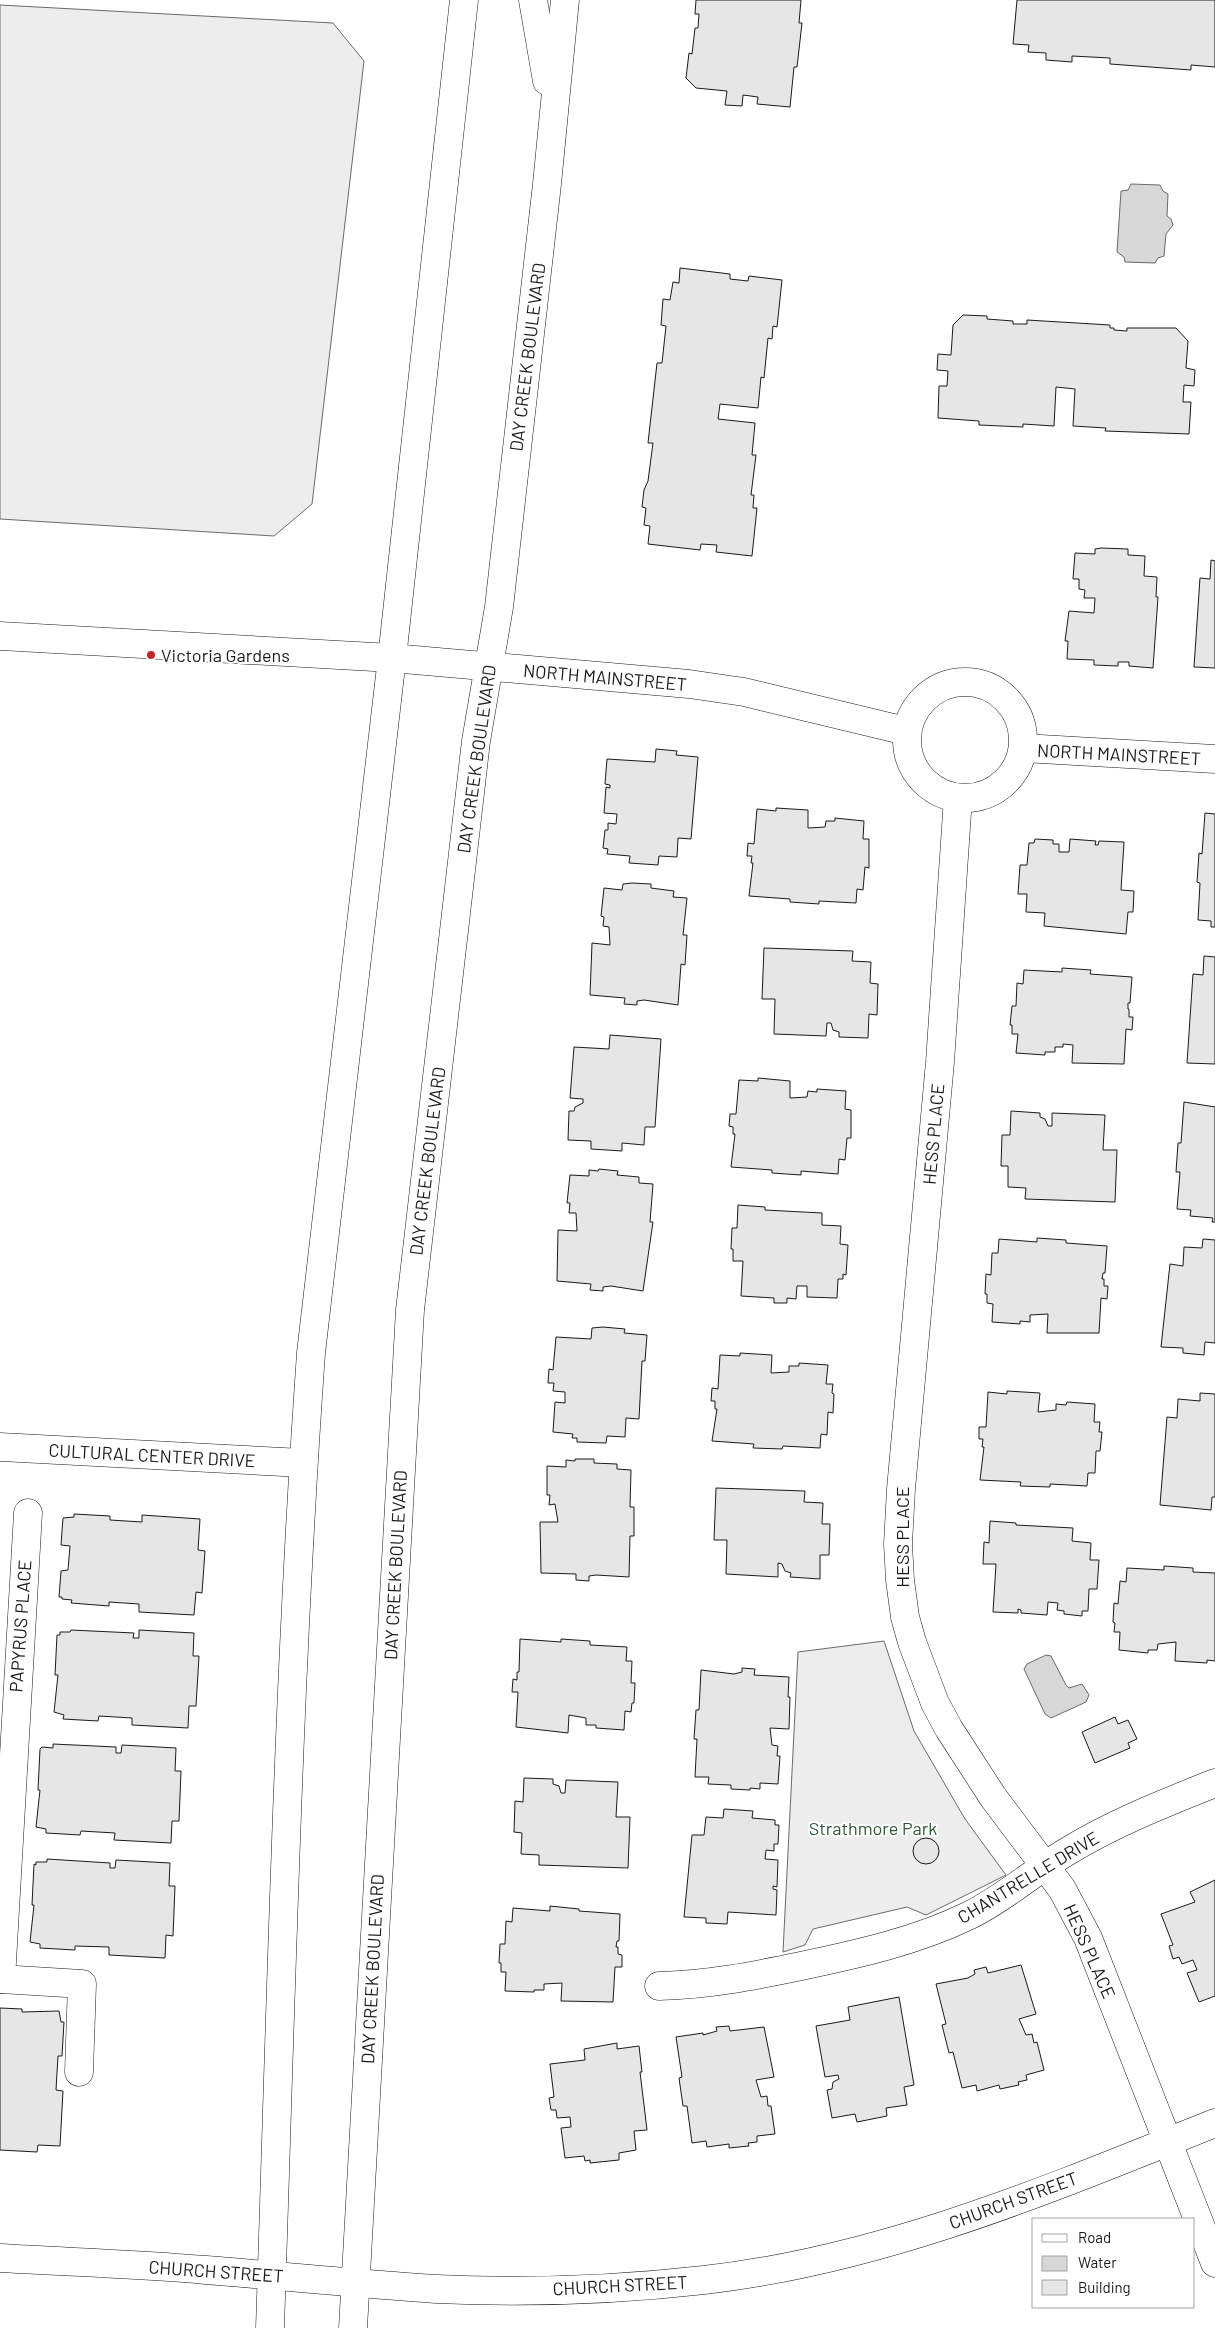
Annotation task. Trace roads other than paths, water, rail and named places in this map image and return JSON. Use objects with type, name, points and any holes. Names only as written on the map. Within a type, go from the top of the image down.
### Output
[{"type":"main road","points":[[270,2328],[287,1836],[303,1463],[311,1353],[392,658],[464,0]]},
{"type":"main road","points":[[533,0],[553,115]]},
{"type":"main road","name":"DAY CREEK BOULEVARD","points":[[353,2328],[410,1310],[477,734],[499,607],[565,0]]},
{"type":"main road","name":"NORTH MAINSTREET","points":[[0,636],[392,658],[689,684],[744,692],[906,732]]},
{"type":"main road","points":[[968,682],[987,686],[1003,696],[1016,711],[1023,729],[1023,748],[1018,766],[1006,782],[991,792],[958,798],[938,790],[923,780],[913,765],[906,732],[911,716],[920,701],[933,690],[949,684],[968,682]]},
{"type":"main road","name":"NORTH MAINSTREET","points":[[1023,748],[1215,759]]},
{"type":"main road","name":"HESS PLACE","points":[[958,798],[935,1123],[901,1490],[898,1544],[905,1617],[918,1660],[949,1729],[993,1797],[1045,1865],[1073,1909],[1088,1938],[1215,2263]]},
{"type":"main road","name":"CULTURAL CENTER DRIVE","points":[[0,1447],[303,1463]]},
{"type":"main road","name":"PAPYRUS PLACE","points":[[0,1979],[6,1749],[28,1513]]},
{"type":"main road","name":"CHANTRELLE DRIVE","points":[[659,1986],[710,1984],[752,1976],[856,1953],[947,1926],[997,1900],[1045,1865],[1106,1830],[1215,1783]]},
{"type":"main road","points":[[0,1979],[82,1984],[78,2072]]},
{"type":"main road","name":"CHURCH STREET","points":[[0,2258],[272,2275],[438,2289],[560,2289],[642,2286],[706,2280],[828,2259],[938,2227],[1036,2194],[1215,2123]]},
{"type":"water","points":[[1131,184],[1160,185],[1163,191],[1168,194],[1167,216],[1171,219],[1173,225],[1166,234],[1164,256],[1158,258],[1155,263],[1125,262],[1124,257],[1117,252],[1121,191],[1128,190]]},
{"type":"water","points":[[1046,1655],[1051,1656],[1069,1688],[1082,1684],[1089,1695],[1086,1702],[1051,1718],[1045,1714],[1024,1669],[1027,1664]]},
{"type":"place","name":"Victoria Gardens","points":[[151,655]]},
{"type":"park label","name":"Strathmore Park","points":[[873,1828]]}]
